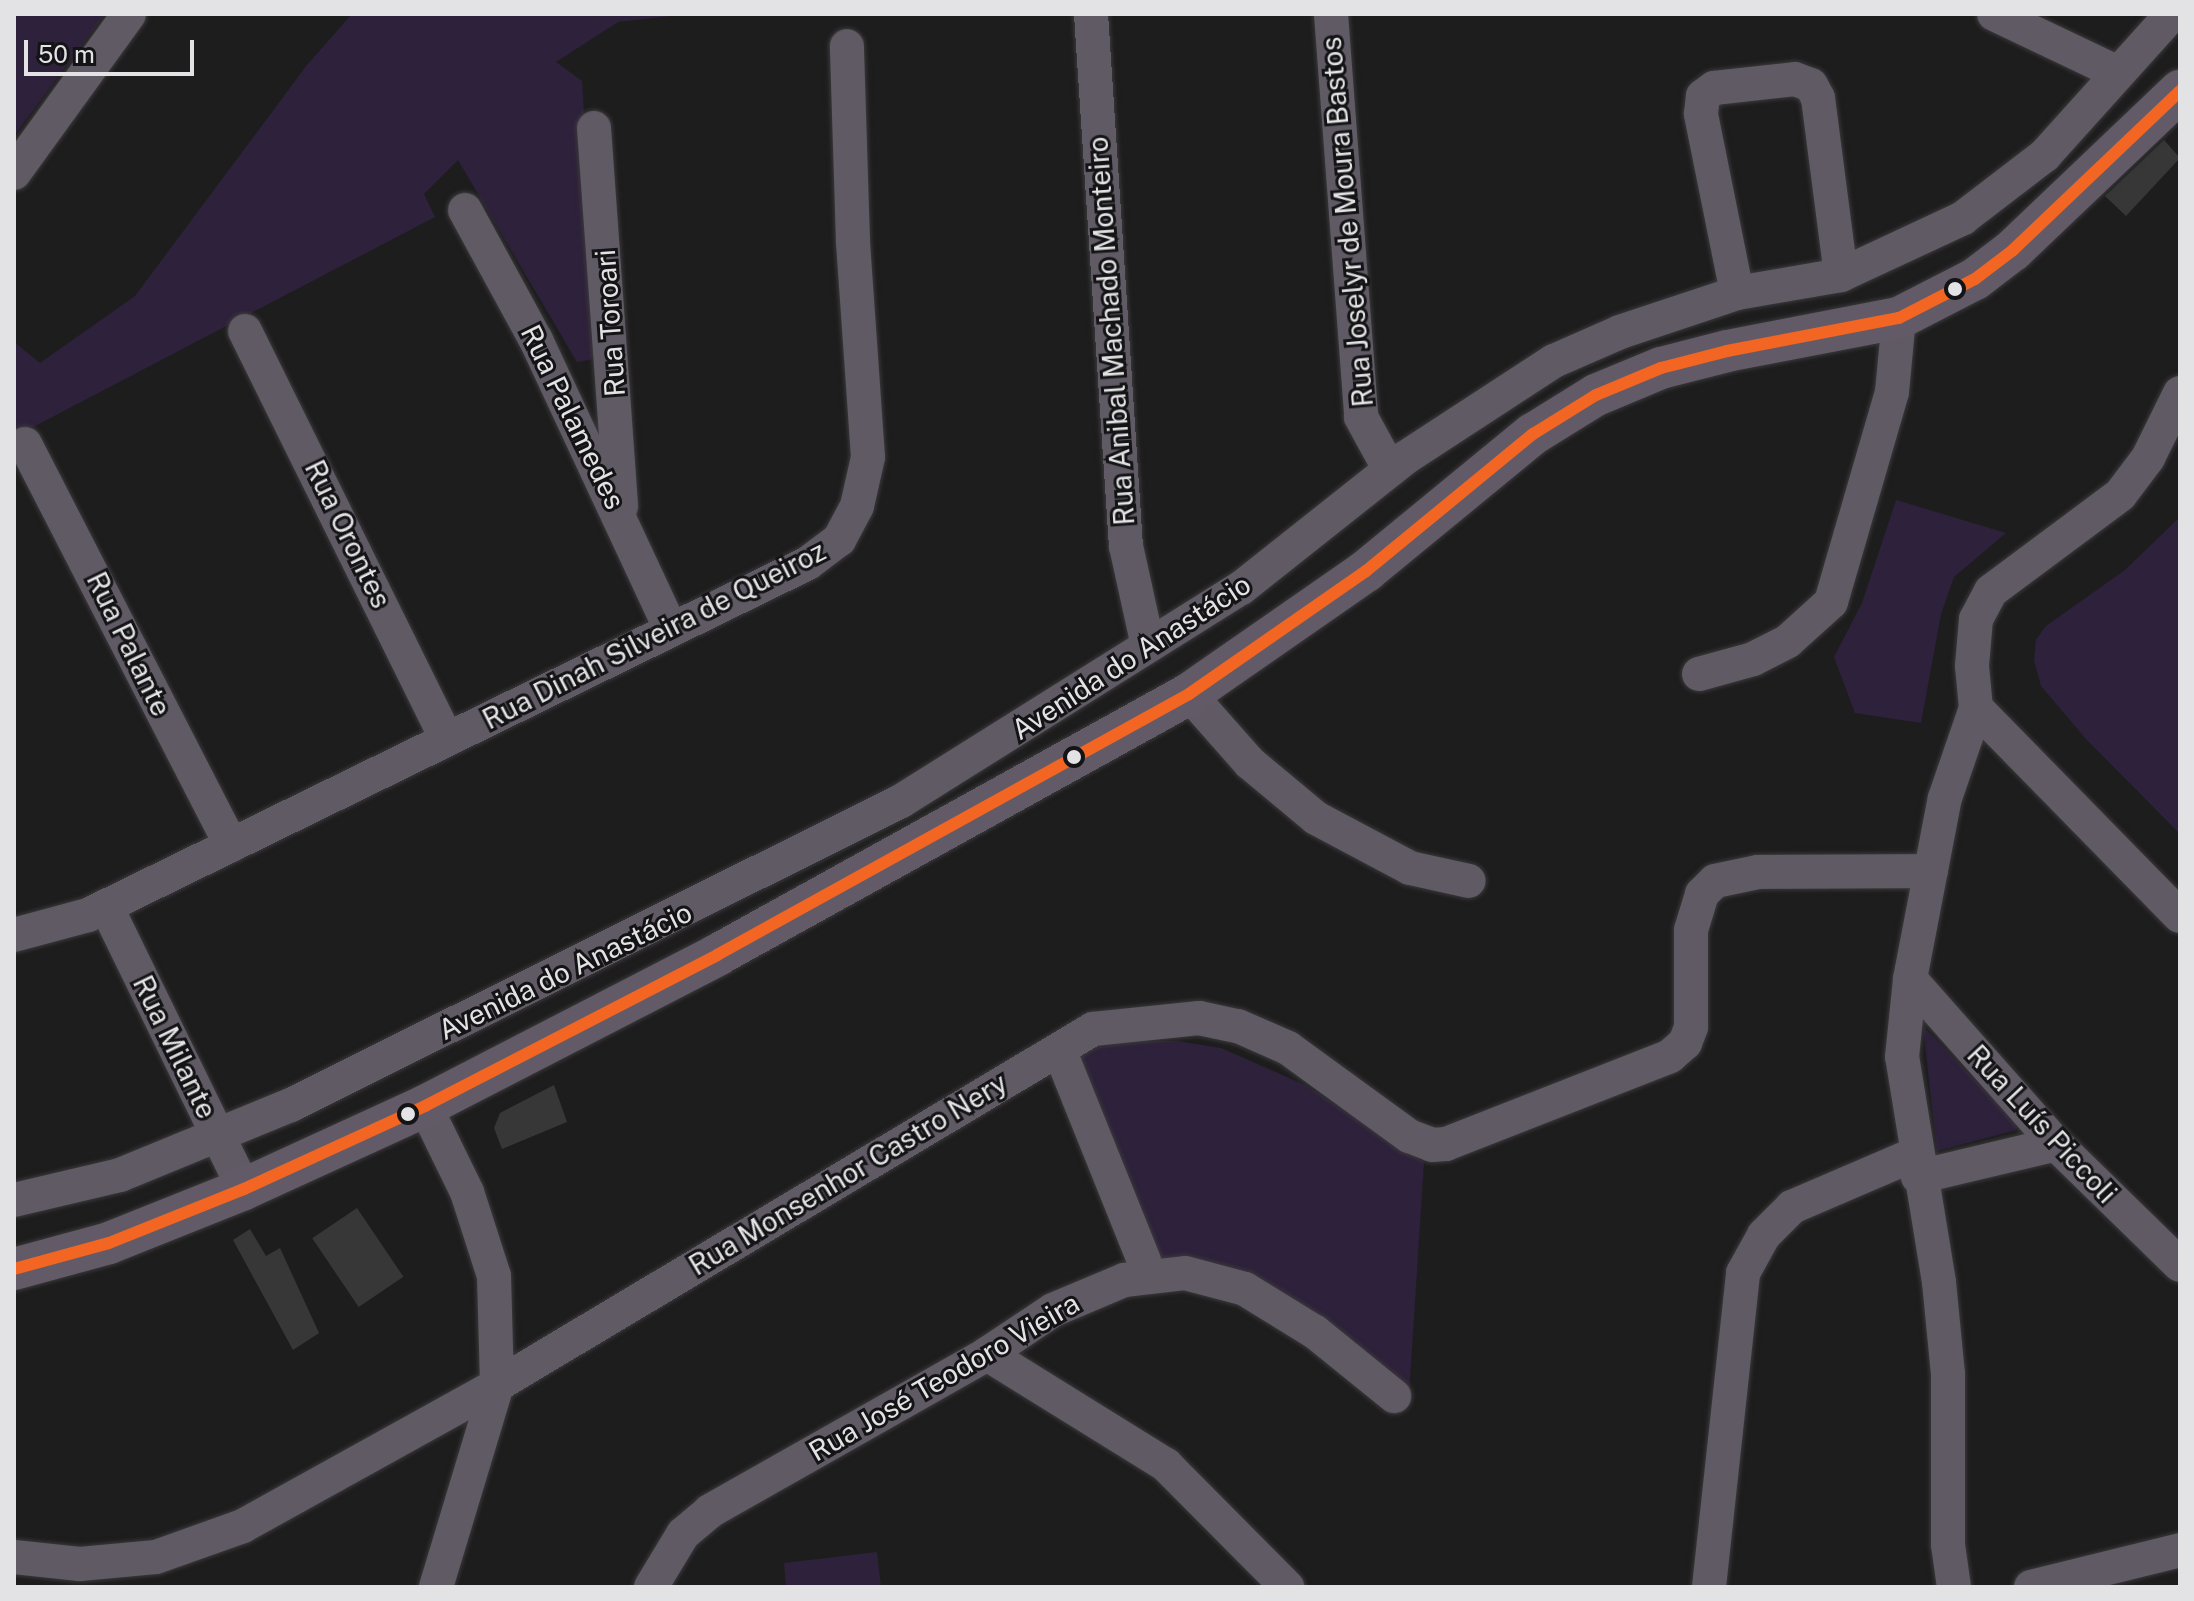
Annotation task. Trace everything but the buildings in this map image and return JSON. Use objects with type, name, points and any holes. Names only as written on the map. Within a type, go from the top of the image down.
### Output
[{"type":"main road","name":"Avenida do Anastácio","points":[[14,1269],[109,1243],[244,1189],[425,1106],[717,955],[1189,694],[1366,571],[1533,434],[1596,395],[1661,368],[1727,351],[1899,318],[1975,279],[2013,250],[2180,91]]},
{"type":"street","points":[[14,173],[129,14]]},
{"type":"street","name":"Rua Anibal Machado Monteiro","points":[[1091,14],[1126,546],[1148,646]]},
{"type":"street","name":"Rua Joselyr de Moura Bastos","points":[[1331,14],[1361,417],[1390,470]]},
{"type":"street","points":[[1994,14],[2118,73]]},
{"type":"street","name":"Avenida do Anastácio","points":[[14,1200],[120,1175],[291,1105],[861,822],[1000,742],[1241,588],[1390,470],[1554,361],[1620,332],[1737,293],[1841,275],[1904,249],[2008,188],[2045,155],[2172,14]]},
{"type":"street","name":"Rua Dinah Silveira de Queiroz","points":[[14,935],[106,906],[808,563],[839,540],[866,480],[847,46]]},
{"type":"street","points":[[1737,293],[1701,114],[1703,96],[1714,88],[1795,79],[1811,85],[1818,98],[1841,275]]},
{"type":"street","name":"Rua Toroari","points":[[594,128],[622,519]]},
{"type":"street","name":"Rua Palamedes","points":[[465,210],[536,340],[671,629]]},
{"type":"street","points":[[1699,674],[1753,659],[1788,641],[1831,602],[1892,392],[1899,318]]},
{"type":"street","name":"Rua Orontes","points":[[245,331],[447,739]]},
{"type":"street","points":[[1954,1587],[1948,1545],[1948,1374],[1939,1282],[1917,1166],[1902,1057],[1910,979],[1945,798],[1976,708],[1976,619],[1991,591],[2120,495],[2148,458],[2180,393]]},
{"type":"street","name":"Rua Palante","points":[[25,444],[231,845]]},
{"type":"street","points":[[1189,694],[1250,763],[1316,818],[1410,868],[1469,881]]},
{"type":"street","points":[[1976,708],[2180,916]]},
{"type":"street","name":"Rua Monsenhor Castro Nery","points":[[14,1557],[80,1564],[156,1557],[201,1544],[243,1526],[497,1385],[1093,1029],[1199,1018],[1238,1026],[1288,1048],[1409,1136],[1432,1145],[1458,1141],[1670,1056],[1685,1043],[1691,1027],[1691,930],[1702,894],[1715,881],[1758,872],[1931,871]]},
{"type":"street","name":"Rua Milante","points":[[106,906],[244,1189]]},
{"type":"street","name":"Rua Luís Piccoli","points":[[1910,979],[2056,1144],[2180,1265]]},
{"type":"street","points":[[1063,1059],[1144,1261]]},
{"type":"street","points":[[425,1106],[467,1192],[494,1276],[497,1385],[436,1587]]},
{"type":"street","points":[[1709,1587],[1743,1273],[1764,1235],[1792,1207],[1917,1166],[2056,1144]]},
{"type":"street","name":"Rua José Teodoro Vieira","points":[[651,1587],[677,1543],[710,1511],[987,1354],[1053,1310],[1124,1280],[1185,1273],[1245,1289],[1274,1306],[1394,1396]]},
{"type":"street","points":[[987,1354],[1166,1465],[1287,1587]]},
{"type":"street","points":[[2031,1587],[2180,1550]]},
{"type":"shaded area","points":[[14,14],[105,14],[14,136]]},
{"type":"shaded area","points":[[352,14],[688,14],[618,22],[556,62],[582,81],[599,350],[590,360],[577,362],[458,160],[424,194],[435,217],[14,437],[14,342],[40,363],[135,296],[307,65]]},
{"type":"shaded area","points":[[1896,500],[2006,533],[1954,577],[1941,614],[1921,723],[1855,713],[1834,657],[1862,603]]},
{"type":"shaded area","points":[[2180,517],[2180,834],[2086,739],[2041,686],[2034,660],[2036,640],[2046,626],[2125,570]]},
{"type":"shaded area","points":[[1923,1026],[2018,1125],[2016,1130],[1937,1151]]},
{"type":"shaded area","points":[[1111,1041],[1177,1041],[1221,1048],[1305,1085],[1424,1162],[1409,1394],[1195,1262],[1156,1257],[1069,1057]]},
{"type":"shaded area","points":[[877,1552],[881,1587],[786,1587],[784,1563]]},
{"type":"transit line","points":[[14,1269],[109,1243],[244,1189],[425,1106],[717,955],[1189,694],[1366,571],[1533,434],[1596,395],[1661,368],[1727,351],[1899,318],[1975,279],[2013,250],[2180,91]]}]
